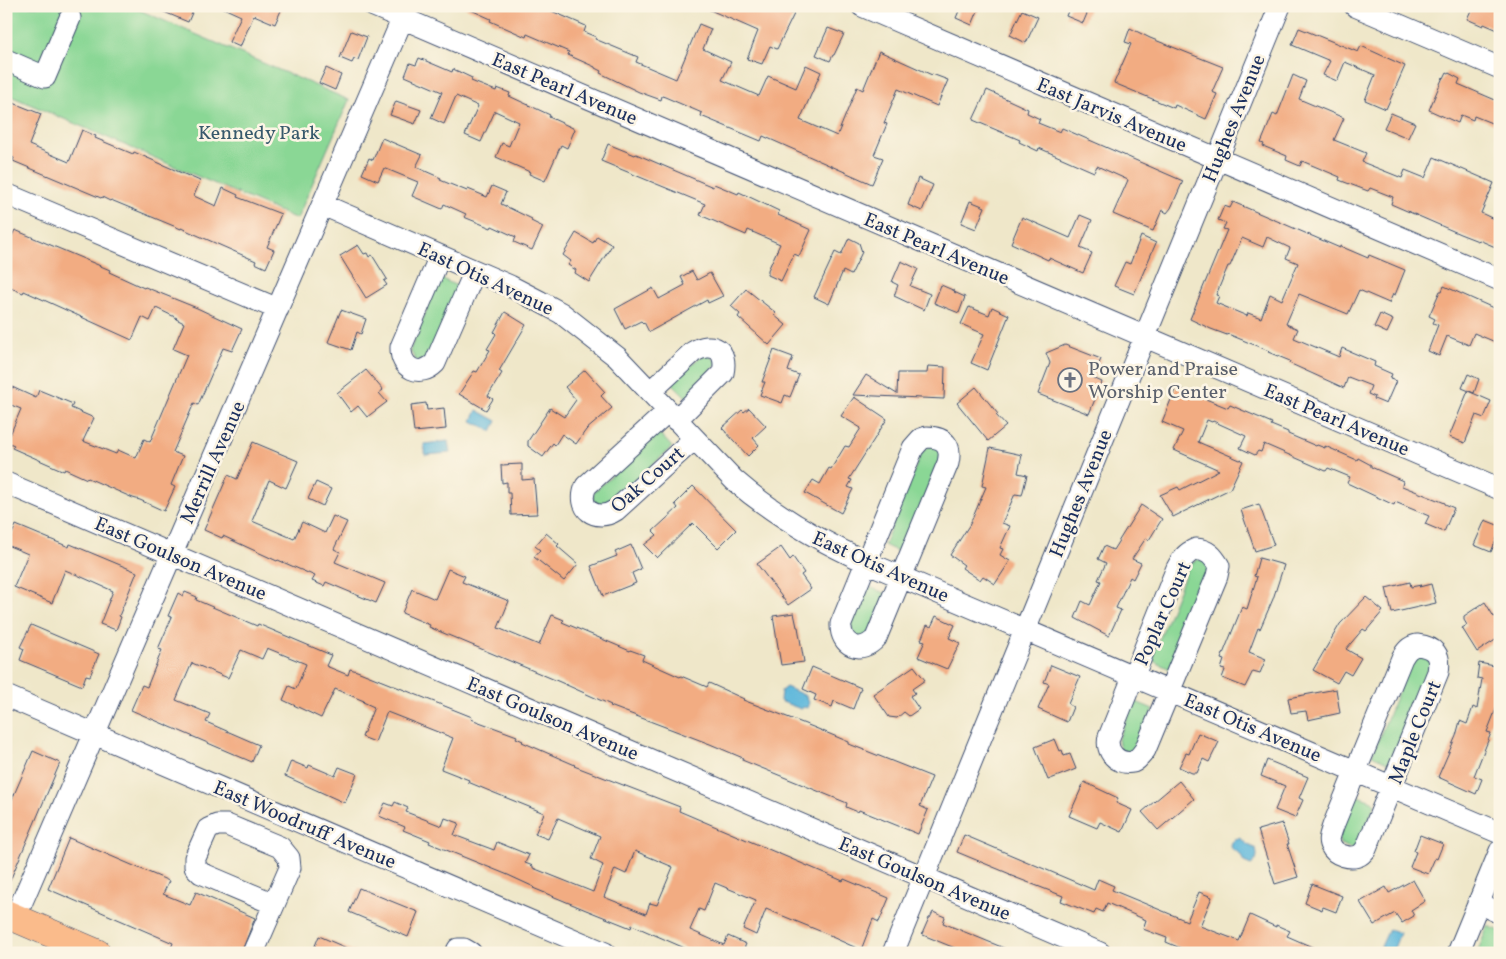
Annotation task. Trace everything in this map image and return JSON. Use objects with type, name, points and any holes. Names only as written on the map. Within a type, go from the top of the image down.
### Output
[{"type":"main road","points":[[11,916],[94,952]]},
{"type":"street","name":"East Pearl Avenue","points":[[374,6],[405,13],[1144,337],[1500,489]]},
{"type":"street","name":"East Jarvis Avenue","points":[[862,6],[1500,280]]},
{"type":"street","name":"Hughes Avenue","points":[[893,953],[1280,6]]},
{"type":"street","points":[[1355,6],[1500,68]]},
{"type":"street","name":"Merrill Avenue","points":[[11,916],[94,734],[405,13]]},
{"type":"street","points":[[6,60],[45,77],[70,18]]},
{"type":"street","points":[[6,194],[278,310]]},
{"type":"street","name":"East Otis Avenue","points":[[323,206],[540,300],[561,313],[617,357],[734,480],[755,498],[801,529],[866,562],[1500,833]]},
{"type":"street","points":[[440,256],[401,348],[404,364],[412,369],[425,370],[435,363],[475,271]]},
{"type":"street","name":"Oak Court","points":[[650,392],[701,347],[709,346],[720,351],[724,366],[719,378],[586,486],[582,494],[586,508],[593,514],[600,516],[608,515],[616,510],[694,439]]},
{"type":"street","points":[[928,437],[935,437],[943,441],[949,451],[948,463],[902,576],[876,638],[871,644],[859,647],[852,646],[842,637],[841,624],[866,562],[913,448],[921,439],[928,437]]},
{"type":"street","name":"East Goulson Avenue","points":[[6,483],[1100,953]]},
{"type":"street","name":"Poplar Court","points":[[1196,549],[1204,549],[1214,556],[1219,566],[1217,576],[1145,750],[1140,758],[1134,762],[1116,758],[1109,752],[1107,744],[1134,676],[1182,560],[1188,553],[1196,549]]},
{"type":"street","name":"Maple Court","points":[[1411,646],[1424,646],[1432,649],[1438,656],[1440,663],[1438,672],[1366,849],[1359,855],[1348,857],[1338,854],[1331,846],[1329,837],[1356,771],[1405,652],[1411,646]]},
{"type":"street","name":"East Woodruff Avenue","points":[[6,696],[605,953]]},
{"type":"street","points":[[253,953],[290,868],[289,858],[280,847],[227,825],[217,825],[208,829],[195,858],[195,867],[202,873],[274,904]]},
{"type":"street","points":[[1458,953],[1500,851]]},
{"type":"street","points":[[1478,903],[1500,913]]},
{"type":"street","points":[[456,953],[458,949],[464,949],[471,953]]},
{"type":"green space","name":"Kennedy Park","points":[[6,6],[130,6],[349,100],[297,219],[6,94]]},
{"type":"green space","points":[[440,278],[459,287],[427,360],[416,361],[410,350]]},
{"type":"green space","points":[[708,354],[718,363],[687,398],[672,383],[701,356]]},
{"type":"green space","points":[[658,432],[672,447],[607,507],[594,502],[593,493]]},
{"type":"green space","points":[[931,445],[942,452],[903,554],[884,545],[922,451]]},
{"type":"green space","points":[[1198,559],[1205,561],[1209,570],[1170,669],[1151,660],[1189,565]]},
{"type":"green space","points":[[867,586],[887,594],[867,638],[854,637],[851,625]]},
{"type":"green space","points":[[1416,655],[1423,655],[1431,662],[1391,764],[1372,755],[1411,661]]},
{"type":"green space","points":[[1134,701],[1153,709],[1134,752],[1121,752],[1118,740]]},
{"type":"green space","points":[[1355,795],[1372,801],[1375,804],[1359,844],[1353,849],[1340,844],[1339,834]]},
{"type":"green space","points":[[1488,926],[1500,931],[1500,953],[1477,953]]},
{"type":"water","points":[[477,410],[497,421],[492,431],[472,421]]},
{"type":"water","points":[[448,441],[450,453],[425,455],[424,444]]},
{"type":"water","points":[[786,687],[806,696],[809,702],[807,708],[801,709],[780,701],[781,691]]},
{"type":"water","points":[[1240,838],[1256,849],[1255,862],[1251,865],[1244,862],[1240,854],[1231,847],[1235,839]]},
{"type":"water","points":[[1389,929],[1400,933],[1392,953],[1384,953],[1379,951]]},
{"type":"building","points":[[150,6],[195,6],[188,22]]},
{"type":"building","points":[[219,6],[283,6],[275,24],[254,15],[240,47],[229,42],[241,16]]},
{"type":"building","points":[[462,6],[540,6],[586,26],[584,32],[596,37],[595,39],[638,57],[636,62],[676,79],[699,24],[711,29],[703,49],[731,62],[722,80],[759,96],[768,76],[796,88],[806,65],[821,72],[800,120],[837,136],[857,87],[863,90],[879,51],[932,75],[948,80],[937,106],[898,89],[884,123],[887,124],[874,155],[883,158],[872,184],[763,136],[761,141],[701,116],[702,113],[665,97],[662,96],[661,100],[639,92],[600,73],[601,71],[595,67],[568,55],[569,52],[527,34],[526,37]]},
{"type":"building","points":[[701,6],[776,6],[794,14],[777,49],[770,46],[762,64],[747,59],[758,31]]},
{"type":"building","points":[[961,6],[980,6],[972,25],[956,18]]},
{"type":"building","points":[[1070,6],[1081,6],[1089,9],[1083,23],[1066,16]]},
{"type":"building","points":[[1473,6],[1500,6],[1500,31],[1467,19]]},
{"type":"building","points":[[1022,10],[1038,17],[1026,43],[1010,35]]},
{"type":"building","points":[[828,28],[844,34],[830,61],[816,55]]},
{"type":"building","points":[[1130,28],[1223,67],[1212,92],[1217,94],[1206,119],[1175,105],[1174,108],[1114,83],[1131,44],[1125,42]]},
{"type":"building","points":[[1299,28],[1358,52],[1361,46],[1405,66],[1386,109],[1365,100],[1375,75],[1345,62],[1337,81],[1323,75],[1330,61],[1292,45]]},
{"type":"building","points":[[351,31],[367,37],[358,60],[354,59],[352,63],[340,58]]},
{"type":"building","points":[[419,58],[452,72],[453,69],[472,78],[471,81],[496,91],[497,88],[510,93],[509,96],[575,129],[567,148],[561,145],[545,181],[496,157],[502,143],[509,146],[519,122],[495,111],[481,142],[465,135],[478,106],[456,96],[444,124],[431,118],[442,92],[405,76],[410,63],[416,65]]},
{"type":"building","points":[[326,68],[341,75],[335,90],[319,83]]},
{"type":"building","points":[[1447,72],[1460,79],[1458,84],[1500,102],[1500,120],[1496,119],[1494,124],[1474,116],[1473,120],[1461,115],[1458,123],[1429,110]]},
{"type":"building","points":[[1293,75],[1306,81],[1299,99],[1344,118],[1334,140],[1366,153],[1362,162],[1402,178],[1405,170],[1425,178],[1434,157],[1494,183],[1481,213],[1500,222],[1500,249],[1391,204],[1393,197],[1370,188],[1368,191],[1339,180],[1340,177],[1302,161],[1300,166],[1286,160],[1287,156],[1263,146],[1264,144],[1261,143],[1273,114],[1277,116]]},
{"type":"building","points":[[987,90],[1028,109],[1027,113],[1040,119],[1038,123],[1060,132],[1062,128],[1183,181],[1171,208],[1167,213],[1162,210],[1153,231],[1113,214],[1128,180],[1097,166],[1094,172],[1039,148],[1038,151],[1019,142],[1020,140],[973,120]]},
{"type":"building","points":[[6,100],[41,114],[29,145],[69,162],[82,130],[96,136],[95,138],[133,154],[134,152],[200,181],[194,196],[216,206],[223,188],[238,195],[237,197],[281,214],[267,247],[274,250],[266,268],[255,263],[256,261],[181,228],[111,200],[101,198],[13,161],[14,158],[6,154]]},
{"type":"building","points":[[396,101],[421,110],[415,124],[390,115]]},
{"type":"building","points":[[1391,113],[1415,123],[1408,138],[1384,128]]},
{"type":"building","points":[[382,138],[422,155],[416,167],[441,178],[440,180],[487,197],[492,186],[506,192],[501,204],[532,219],[531,221],[543,227],[532,250],[514,242],[516,237],[492,226],[491,228],[464,217],[466,214],[444,204],[442,209],[412,196],[418,182],[384,168],[378,181],[362,174],[369,158],[373,160]]},
{"type":"building","points":[[608,144],[713,187],[714,184],[738,194],[739,192],[779,211],[778,215],[811,230],[799,256],[794,254],[781,281],[768,275],[768,270],[780,244],[748,230],[746,235],[700,215],[705,204],[601,161]]},
{"type":"building","points":[[918,178],[933,185],[922,211],[908,205]]},
{"type":"building","points":[[970,201],[985,207],[976,229],[961,223]]},
{"type":"building","points":[[1233,202],[1340,248],[1340,246],[1368,258],[1369,255],[1405,270],[1395,295],[1393,294],[1389,303],[1359,290],[1348,314],[1299,294],[1286,324],[1298,329],[1294,338],[1339,357],[1342,348],[1375,362],[1374,366],[1392,374],[1390,379],[1396,381],[1386,404],[1368,394],[1371,386],[1348,377],[1344,388],[1289,363],[1290,361],[1269,351],[1190,319],[1227,230],[1223,229],[1226,223],[1218,220],[1224,206],[1230,208]],"holes":[[[1267,237],[1290,248],[1286,258],[1298,263],[1282,300],[1270,294],[1261,318],[1248,313],[1247,316],[1216,303],[1219,296],[1216,295],[1242,238],[1263,247]]]},
{"type":"building","points":[[1080,215],[1092,220],[1080,248],[1092,253],[1083,273],[1011,243],[1022,217],[1070,238]]},
{"type":"building","points":[[15,230],[110,270],[109,272],[144,288],[197,308],[242,329],[232,351],[223,348],[198,405],[194,403],[173,452],[183,456],[171,485],[175,487],[164,511],[88,478],[65,469],[64,471],[12,448],[14,445],[7,442],[21,409],[6,403],[12,387],[36,398],[39,390],[73,404],[71,408],[94,418],[83,441],[116,454],[118,450],[136,458],[144,439],[150,442],[187,355],[173,349],[184,323],[156,308],[150,321],[142,317],[132,340],[24,291],[23,293],[6,286],[6,247]]},
{"type":"building","points":[[576,233],[593,243],[597,236],[612,245],[589,282],[575,273],[576,270],[568,265],[571,261],[563,255]]},
{"type":"building","points":[[1141,236],[1156,243],[1134,294],[1114,286],[1125,262],[1130,264]]},
{"type":"building","points":[[849,238],[859,243],[862,252],[851,275],[843,271],[829,304],[814,297],[835,252],[841,255]]},
{"type":"building","points":[[358,245],[364,254],[367,253],[369,257],[372,255],[387,279],[384,281],[387,285],[366,298],[340,256]]},
{"type":"building","points":[[901,261],[918,269],[910,286],[930,294],[924,310],[894,296],[898,285],[892,282]]},
{"type":"building","points":[[692,271],[697,280],[710,273],[723,296],[708,303],[707,300],[649,332],[644,322],[641,321],[625,329],[615,309],[653,288],[659,299],[685,285],[681,277]]},
{"type":"building","points":[[941,285],[965,297],[959,313],[934,303]]},
{"type":"building","points":[[1444,286],[1500,311],[1500,344],[1474,333],[1469,345],[1447,336],[1439,356],[1428,351],[1438,325],[1433,323],[1435,319],[1429,316]]},
{"type":"building","points":[[746,289],[776,313],[774,315],[786,325],[769,345],[738,317],[740,314],[731,306]]},
{"type":"building","points":[[969,307],[989,315],[992,307],[1009,315],[987,370],[971,363],[984,334],[961,324]]},
{"type":"building","points":[[341,310],[366,319],[361,334],[357,332],[351,350],[328,342]]},
{"type":"building","points":[[505,312],[526,325],[499,371],[502,373],[488,396],[493,399],[486,410],[459,394],[474,371],[477,372],[490,350],[487,349],[496,334],[494,332]]},
{"type":"building","points":[[1380,314],[1393,320],[1387,333],[1374,327]]},
{"type":"building","name":"Power and Praise Worship Center","points":[[1065,345],[1101,359],[1093,378],[1102,382],[1089,414],[1038,394],[1050,363],[1046,353]]},
{"type":"building","points":[[774,350],[793,357],[788,371],[799,375],[790,397],[785,395],[782,403],[760,395],[765,382],[762,382]]},
{"type":"building","points":[[928,366],[945,367],[944,399],[853,395],[866,375],[897,394],[898,373],[927,373]]},
{"type":"building","points":[[366,370],[383,390],[379,393],[387,402],[367,417],[358,406],[351,412],[337,393]]},
{"type":"building","points":[[585,370],[605,392],[601,396],[612,408],[586,430],[576,444],[562,434],[555,445],[553,443],[543,457],[528,446],[528,441],[550,408],[564,417],[576,400],[565,387]]},
{"type":"building","points":[[1468,374],[1479,379],[1474,393],[1462,388]]},
{"type":"building","points":[[976,387],[1006,426],[988,441],[957,403]]},
{"type":"building","points":[[1176,387],[1228,408],[1230,405],[1272,423],[1271,425],[1288,432],[1288,434],[1316,446],[1325,448],[1325,446],[1357,460],[1358,458],[1371,465],[1371,467],[1403,481],[1402,486],[1445,503],[1454,508],[1444,532],[1425,524],[1429,516],[1395,502],[1394,505],[1347,483],[1350,477],[1328,468],[1326,471],[1264,444],[1261,452],[1258,451],[1255,455],[1240,448],[1246,436],[1207,420],[1198,442],[1243,461],[1230,489],[1173,517],[1160,495],[1178,487],[1180,490],[1219,470],[1174,450],[1183,431],[1162,422]]},
{"type":"building","points":[[1468,391],[1491,401],[1484,418],[1476,415],[1465,443],[1449,437]]},
{"type":"building","points":[[854,397],[887,419],[849,479],[852,480],[848,487],[853,489],[841,513],[805,493],[813,480],[820,484],[845,446],[849,447],[861,428],[841,416]]},
{"type":"building","points":[[426,403],[427,410],[444,408],[446,429],[414,432],[411,405]]},
{"type":"building","points":[[749,408],[766,426],[753,438],[759,445],[748,456],[722,428],[742,410],[744,412]]},
{"type":"building","points":[[253,442],[298,461],[286,488],[269,480],[252,521],[294,539],[302,522],[325,533],[333,516],[347,522],[334,549],[340,552],[335,562],[385,583],[376,603],[326,582],[324,586],[312,581],[315,576],[223,536],[222,538],[204,530],[228,475],[237,479]]},
{"type":"building","points":[[990,448],[1022,455],[1018,473],[1027,475],[1022,495],[1015,494],[1002,523],[1010,526],[1000,548],[1003,549],[1000,555],[1010,561],[995,584],[983,576],[980,580],[962,568],[964,565],[950,555],[970,524],[986,487],[982,486]]},
{"type":"building","points":[[522,464],[522,480],[534,479],[537,514],[511,515],[510,493],[507,493],[507,482],[502,483],[501,465]]},
{"type":"building","points":[[316,482],[331,489],[323,506],[308,499]]},
{"type":"building","points":[[693,486],[736,530],[718,548],[693,523],[657,558],[644,545],[657,535],[653,531],[678,508],[675,504]]},
{"type":"building","points":[[1259,504],[1274,545],[1255,551],[1241,510]]},
{"type":"building","points":[[1141,505],[1162,519],[1149,540],[1146,538],[1132,559],[1141,563],[1133,579],[1130,577],[1116,608],[1121,610],[1109,636],[1075,618],[1082,601],[1090,605],[1101,581],[1098,580],[1106,563],[1098,559],[1104,546],[1113,550]]},
{"type":"building","points":[[1485,520],[1500,526],[1500,531],[1491,552],[1474,545]]},
{"type":"building","points":[[16,525],[69,547],[70,544],[137,572],[119,616],[121,617],[116,630],[100,624],[113,591],[75,574],[65,570],[52,603],[14,587],[28,554],[7,545]]},
{"type":"building","points":[[546,533],[559,544],[557,546],[578,564],[564,581],[534,557],[540,550],[535,546]]},
{"type":"building","points":[[631,545],[641,569],[632,573],[636,583],[603,596],[591,566],[617,556],[615,552]]},
{"type":"building","points":[[781,547],[790,560],[793,557],[804,573],[801,575],[811,589],[788,605],[757,564]]},
{"type":"building","points":[[1259,558],[1284,565],[1273,599],[1260,629],[1258,628],[1249,652],[1266,659],[1260,673],[1253,671],[1245,687],[1222,678],[1225,670],[1221,669],[1224,660],[1221,659],[1242,607],[1247,609],[1257,577],[1254,576]]},
{"type":"building","points":[[448,569],[465,576],[462,582],[509,601],[498,628],[539,645],[552,615],[564,620],[562,622],[630,651],[644,655],[642,660],[680,677],[707,687],[709,683],[743,700],[932,777],[920,806],[928,810],[918,834],[859,810],[858,812],[846,807],[847,803],[742,760],[743,758],[710,744],[610,706],[560,682],[429,627],[430,625],[402,613],[412,589],[435,599]]},
{"type":"building","points":[[1410,582],[1411,587],[1431,584],[1436,603],[1392,613],[1386,588]]},
{"type":"building","points":[[185,592],[197,597],[196,600],[331,655],[326,666],[348,675],[350,669],[357,671],[472,717],[471,719],[517,736],[516,738],[522,742],[574,766],[680,807],[679,811],[843,881],[844,879],[889,898],[879,922],[873,919],[861,950],[766,909],[756,935],[743,929],[756,900],[715,883],[704,911],[699,909],[690,930],[724,945],[728,936],[746,944],[742,953],[696,953],[632,925],[631,928],[586,910],[533,888],[508,875],[429,843],[430,841],[403,830],[405,827],[379,816],[385,803],[393,806],[395,802],[408,808],[406,812],[442,826],[445,818],[459,823],[454,835],[494,850],[497,842],[529,855],[525,863],[533,866],[533,868],[593,892],[603,865],[591,859],[600,836],[558,818],[548,839],[535,834],[544,813],[441,769],[453,738],[387,712],[375,742],[362,737],[374,707],[335,689],[321,718],[283,700],[289,686],[296,689],[306,664],[267,648],[262,659],[241,650],[228,678],[192,663],[176,700],[210,714],[206,722],[259,745],[252,762],[131,710],[142,685],[147,687],[162,650],[158,649],[172,617],[168,616],[178,593],[183,596]],"holes":[[[635,851],[673,867],[657,905],[650,903],[646,914],[604,897],[615,869],[626,874]]]},
{"type":"building","points":[[1366,597],[1383,611],[1366,631],[1363,629],[1346,649],[1361,658],[1351,675],[1344,671],[1337,683],[1313,670],[1340,624]]},
{"type":"building","points":[[1485,602],[1494,617],[1500,614],[1500,637],[1477,652],[1462,628],[1467,625],[1464,616]]},
{"type":"building","points":[[794,613],[804,662],[781,665],[773,616]]},
{"type":"building","points":[[936,616],[955,625],[949,638],[960,643],[947,669],[918,657],[925,641],[921,640],[927,625],[931,627]]},
{"type":"building","points":[[31,625],[99,654],[90,676],[86,675],[82,686],[20,660],[24,649],[20,647]]},
{"type":"building","points":[[1479,663],[1500,667],[1500,699],[1487,732],[1491,733],[1474,776],[1482,779],[1476,794],[1438,777],[1456,736],[1460,721],[1467,724],[1473,707],[1477,709],[1482,679],[1477,678]]},
{"type":"building","points":[[1051,665],[1080,677],[1068,704],[1073,707],[1067,722],[1038,709],[1049,684],[1044,682]]},
{"type":"building","points":[[914,666],[925,680],[912,689],[915,693],[910,696],[919,709],[909,716],[904,712],[897,718],[889,717],[873,694]]},
{"type":"building","points":[[812,667],[861,688],[853,709],[834,701],[832,707],[814,700],[816,695],[803,689]]},
{"type":"building","points":[[1336,689],[1340,713],[1308,720],[1306,711],[1291,713],[1288,698]]},
{"type":"building","points":[[1198,733],[1219,742],[1209,762],[1203,759],[1197,773],[1192,773],[1179,767],[1186,753],[1189,754]]},
{"type":"building","points":[[1055,739],[1064,756],[1070,754],[1076,769],[1048,780],[1035,747]]},
{"type":"building","points":[[33,751],[60,763],[6,890],[6,813]]},
{"type":"building","points":[[1267,760],[1308,777],[1299,798],[1303,800],[1295,818],[1275,810],[1285,786],[1261,776]]},
{"type":"building","points":[[291,761],[308,768],[309,765],[335,776],[339,767],[357,774],[345,803],[285,776]]},
{"type":"building","points":[[1179,781],[1194,799],[1158,830],[1142,812]]},
{"type":"building","points":[[1084,782],[1118,798],[1116,803],[1132,810],[1122,832],[1100,822],[1097,828],[1069,816]]},
{"type":"building","points":[[1282,823],[1298,877],[1275,884],[1258,830]]},
{"type":"building","points":[[964,835],[1094,890],[1098,879],[1114,886],[1112,890],[1187,921],[1199,892],[1212,897],[1200,926],[1239,941],[1250,915],[1290,931],[1287,936],[1326,953],[1194,953],[1166,942],[1167,938],[1143,929],[1146,920],[1107,903],[1103,912],[1096,909],[1094,914],[1061,901],[1063,896],[957,852]]},
{"type":"building","points":[[1420,835],[1443,844],[1428,874],[1410,867]]},
{"type":"building","points":[[69,838],[169,881],[163,894],[190,905],[196,892],[255,918],[241,953],[169,953],[173,943],[48,889]]},
{"type":"building","points":[[1413,880],[1425,901],[1411,910],[1414,916],[1402,923],[1395,913],[1374,925],[1360,902],[1386,887],[1389,893]]},
{"type":"building","points":[[1312,884],[1342,896],[1336,912],[1323,907],[1322,910],[1305,903]]},
{"type":"building","points":[[359,888],[418,912],[408,937],[349,912]]},
{"type":"building","points":[[933,912],[945,917],[943,923],[1016,953],[967,953],[923,935]]},
{"type":"building","points":[[319,936],[358,953],[312,953]]},
{"type":"place","name":"Power and Praise Worship Center","points":[[1070,380]]}]
